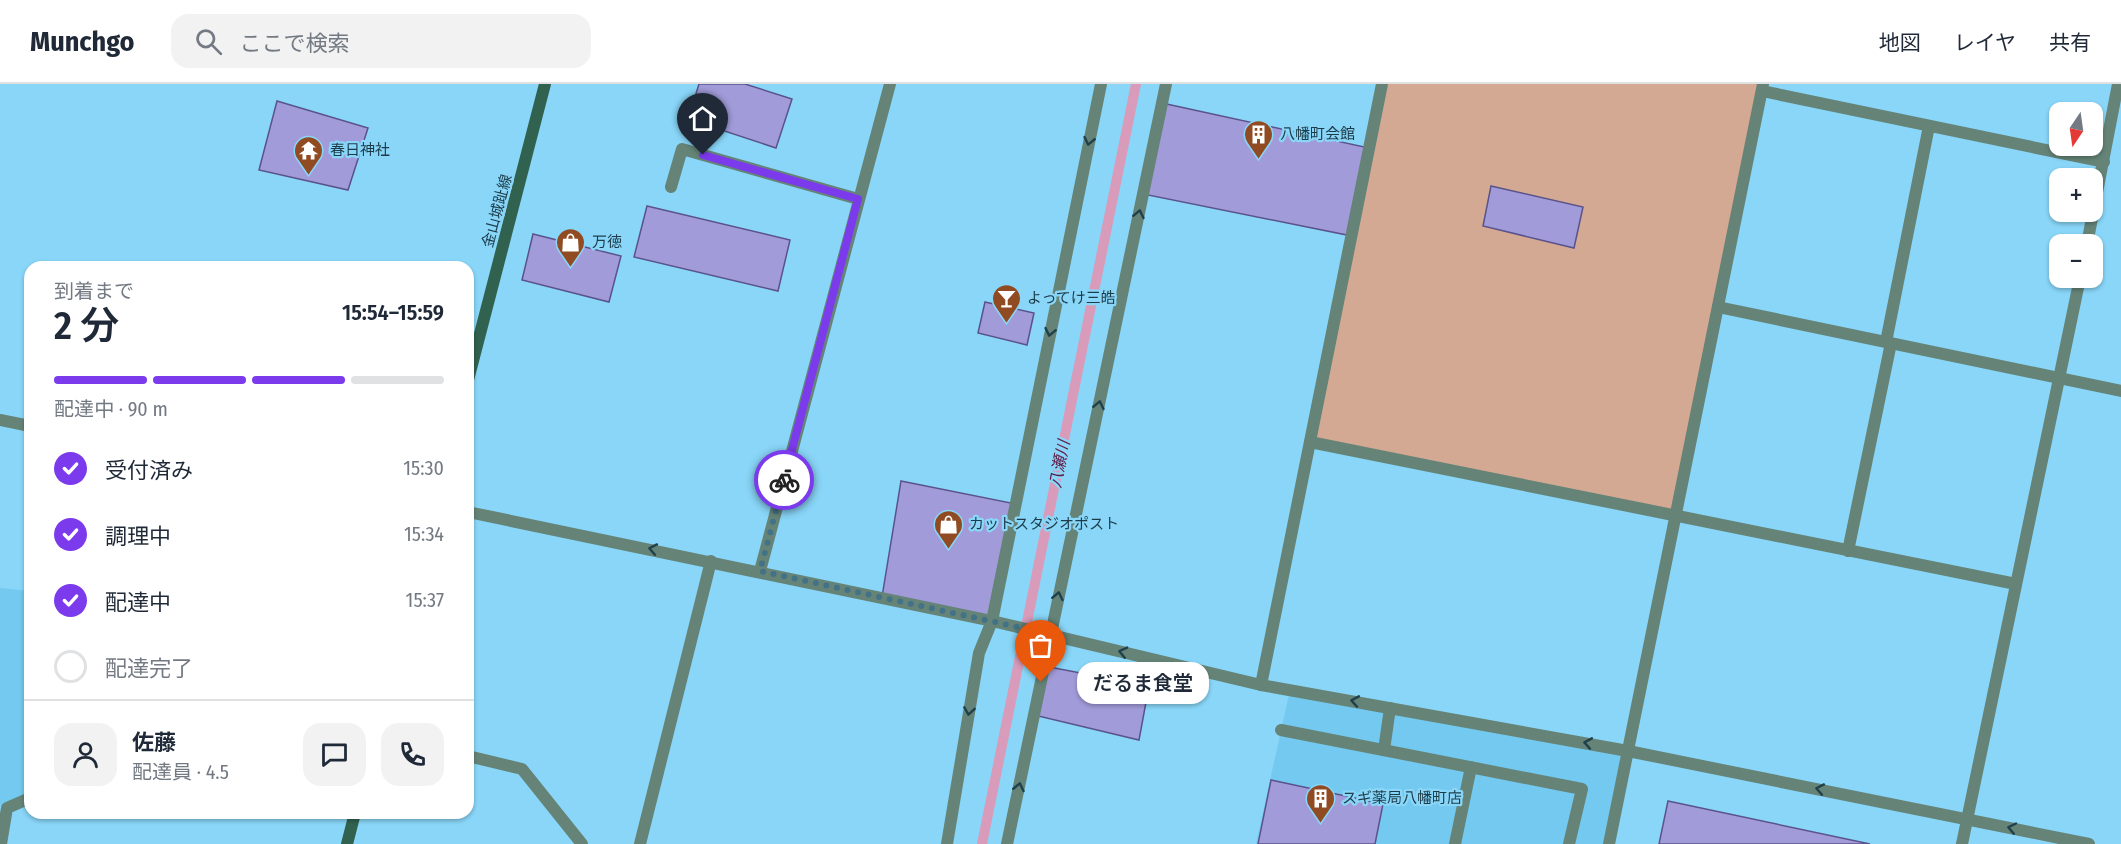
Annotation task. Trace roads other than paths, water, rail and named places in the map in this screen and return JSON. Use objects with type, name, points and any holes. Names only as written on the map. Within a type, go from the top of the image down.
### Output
[{"type":"main road","name":"金山城趾線","points":[[474,357],[545,84]]},
{"type":"main road","points":[[347,844],[353,819]]},
{"type":"street","points":[[760,571],[890,84]]},
{"type":"street","points":[[947,844],[979,653],[992,621],[1101,84]]},
{"type":"street","points":[[1007,844],[1166,84]]},
{"type":"street","points":[[1261,685],[1383,84]]},
{"type":"street","points":[[2089,234],[2118,84]]},
{"type":"street","points":[[1608,844],[1763,88],[1929,126],[2104,162]]},
{"type":"street","points":[[1848,550],[1929,126]]},
{"type":"street","points":[[671,187],[682,149],[858,199]]},
{"type":"street","points":[[1962,844],[2078,288]]},
{"type":"street","points":[[1718,307],[2121,391]]},
{"type":"street","points":[[0,420],[24,425]]},
{"type":"street","points":[[1310,442],[2016,584]]},
{"type":"street","points":[[474,513],[992,621],[1261,685],[1628,751],[2089,844]]},
{"type":"street","points":[[640,844],[711,561]]},
{"type":"street","points":[[1384,750],[1390,708]]},
{"type":"street","points":[[1281,730],[1582,789],[1569,844]]},
{"type":"street","points":[[474,757],[522,769],[582,844]]},
{"type":"street","points":[[1455,844],[1471,767]]},
{"type":"street","points":[[1,844],[7,808],[24,801]]},
{"type":"waterway","name":"八瀬川","points":[[982,844],[1136,84]]},
{"type":"place","name":"八幡町会館","points":[[1259,160]]},
{"type":"place","name":"春日神社","points":[[309,176]]},
{"type":"place","name":"万徳","points":[[571,268]]},
{"type":"place","name":"よってけ三皓","points":[[1006,324]]},
{"type":"place","name":"カットスタジオポスト","points":[[948,550]]},
{"type":"place","name":"だるま食堂","points":[[1041,682]]},
{"type":"place","name":"スギ薬局八幡町店","points":[[1321,824]]}]
